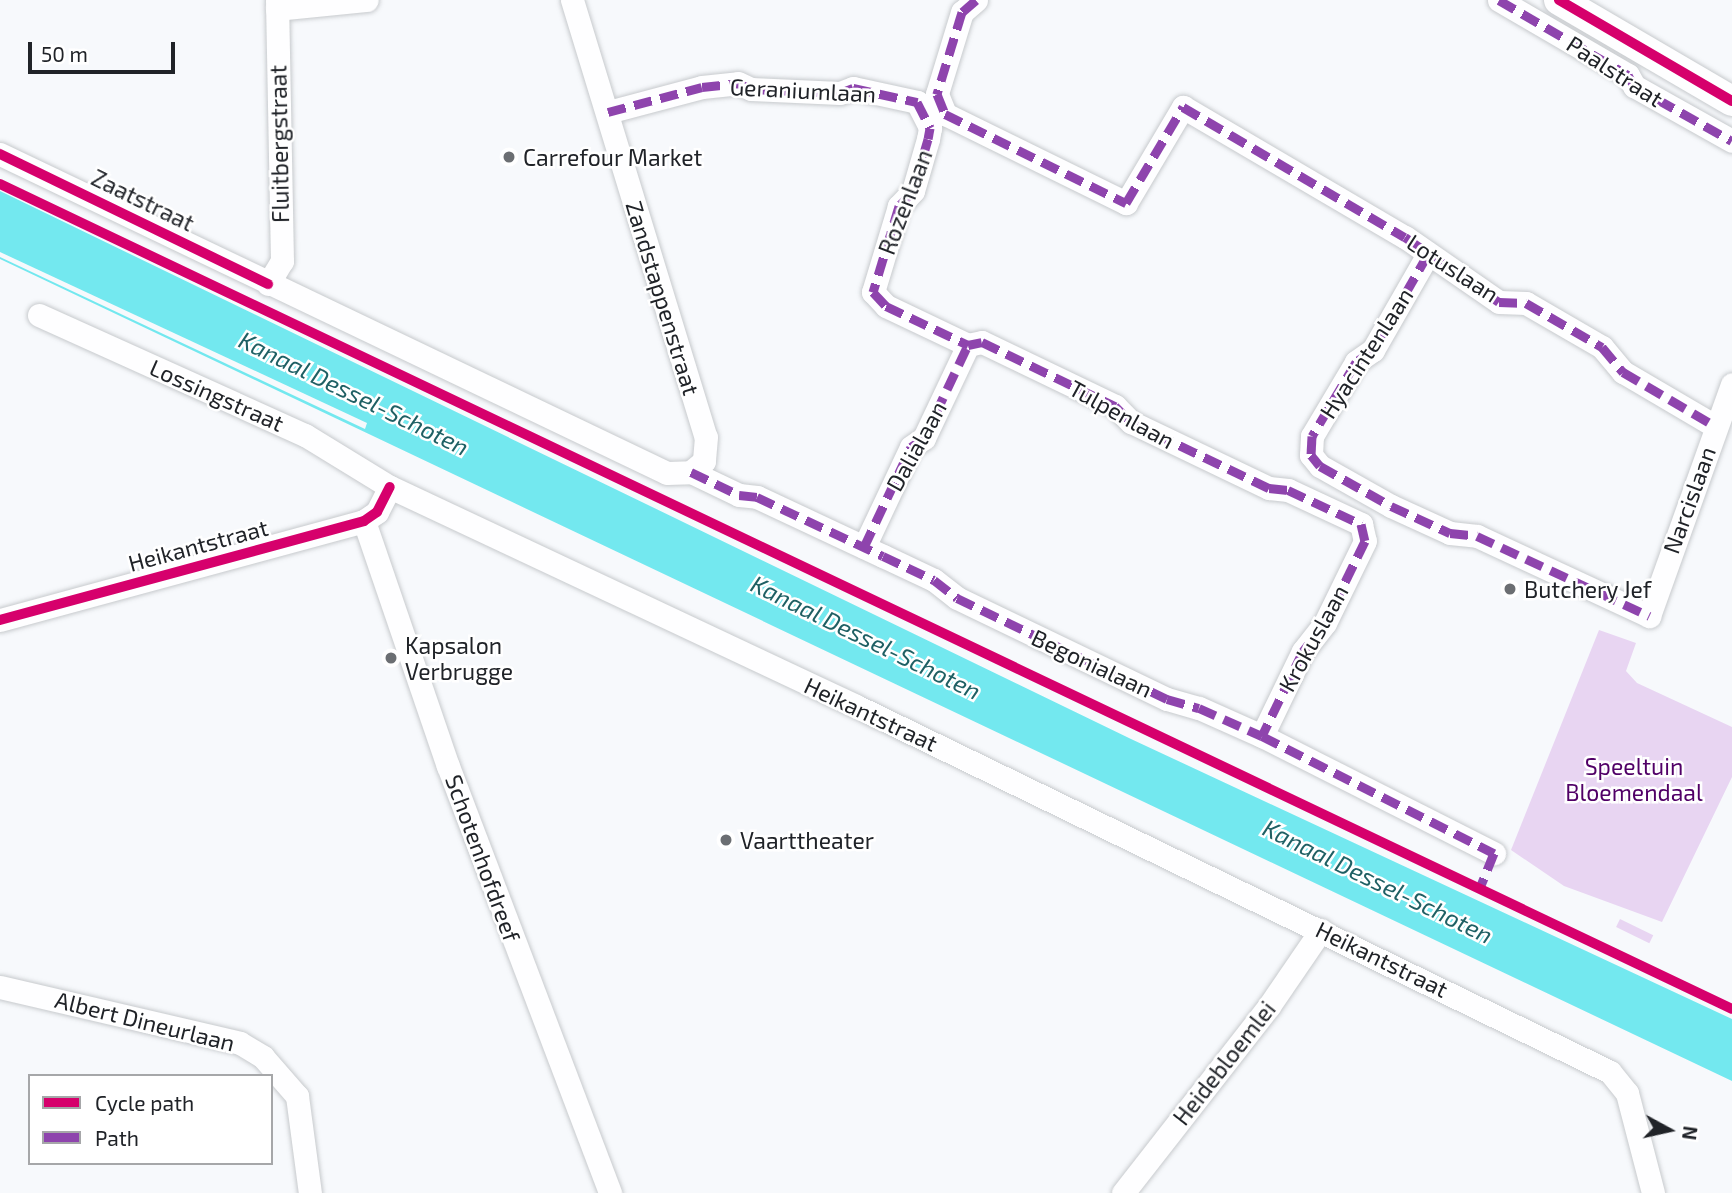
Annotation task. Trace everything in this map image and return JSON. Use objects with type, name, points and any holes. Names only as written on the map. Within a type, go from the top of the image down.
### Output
[{"type":"street","points":[[277,4],[367,0]]},
{"type":"street","name":"Zandstappenstraat","points":[[572,0],[706,437],[704,461],[691,472]]},
{"type":"street","name":"Lotuslaan","points":[[976,0],[962,12],[937,94],[950,117],[1126,203],[1183,107],[1428,254],[1499,302],[1526,303],[1602,347],[1623,372],[1716,426]]},
{"type":"street","name":"Paalstraat","points":[[1499,0],[1628,75],[1634,86],[1732,141]]},
{"type":"street","name":"Paalstraat","points":[[1559,0],[1732,101]]},
{"type":"street","name":"Fluitbergstraat","points":[[268,284],[282,261],[277,4]]},
{"type":"street","name":"Geraniumlaan","points":[[608,112],[702,87],[738,83],[751,89],[840,93],[853,88],[917,102]]},
{"type":"street","name":"Rozenlaan","points":[[873,292],[899,206],[913,191],[928,139],[930,128],[917,102]]},
{"type":"street","name":"Zaatstraat","points":[[0,154],[667,472],[691,472]]},
{"type":"street","name":"Hyacintenlaan","points":[[1428,254],[1373,350],[1356,362],[1312,436],[1311,455],[1320,466],[1391,506],[1450,533],[1477,536],[1649,616]]},
{"type":"street","name":"Tulpenlaan","points":[[873,292],[886,306],[968,345],[982,342],[1115,406],[1131,422],[1269,488],[1288,491],[1361,524],[1365,541]]},
{"type":"street","name":"Lossingstraat","points":[[39,315],[305,435],[390,487]]},
{"type":"street","name":"Dalialaan","points":[[864,547],[911,447],[924,438],[968,345]]},
{"type":"street","name":"Narcislaan","points":[[1649,616],[1732,384]]},
{"type":"street","name":"Begonialaan","points":[[691,472],[934,580],[957,598],[1094,665],[1262,736],[1494,853]]},
{"type":"street","points":[[363,521],[377,512],[390,487]]},
{"type":"street","name":"Heikantstraat","points":[[390,487],[1321,930],[1610,1072],[1627,1093],[1653,1193]]},
{"type":"street","name":"Heikantstraat","points":[[0,620],[363,521]]},
{"type":"street","name":"Schotenhofdreef","points":[[363,521],[448,766],[610,1193]]},
{"type":"street","name":"Krokuslaan","points":[[1262,736],[1303,651],[1325,624],[1365,541]]},
{"type":"street","name":"Heidebloemlei","points":[[1123,1193],[1269,1006],[1321,930]]},
{"type":"street","name":"Albert Dineurlaan","points":[[0,987],[240,1043],[263,1057],[297,1096],[310,1193]]},
{"type":"green space","name":"Speeltuin Bloemendaal","points":[[1599,630],[1636,643],[1626,671],[1637,683],[1732,727],[1732,777],[1662,922],[1564,886],[1511,850]]},
{"type":"green space","points":[[1620,919],[1653,935],[1649,943],[1616,927]]},
{"type":"water","name":"Kanaal Dessel-Schoten","points":[[0,191],[1131,739],[1732,1019],[1732,1081],[0,259]]},
{"type":"pier","points":[[0,252],[367,423],[365,429],[0,257]]},
{"type":"marked path","points":[[976,0],[962,12],[937,94],[945,114],[1126,203],[1183,107],[1405,237],[1499,302],[1526,303],[1602,347],[1623,372],[1715,426]]},
{"type":"marked path","points":[[1499,0],[1628,75],[1634,86],[1732,141]]},
{"type":"marked path","points":[[608,112],[702,87],[738,83],[751,89],[840,93],[853,88],[917,102],[930,128],[913,191],[899,206],[873,292],[886,306],[968,345],[982,342],[1115,406],[1131,422],[1269,488],[1288,490],[1361,524],[1365,541],[1325,623],[1303,651],[1262,736]]},
{"type":"marked path","points":[[1428,254],[1373,350],[1356,362],[1312,436],[1311,455],[1320,466],[1391,506],[1450,533],[1477,536],[1649,616]]},
{"type":"marked path","points":[[864,547],[911,447],[924,438],[968,345]]},
{"type":"marked path","points":[[691,472],[739,495],[757,497],[934,580],[957,598],[1167,699],[1199,708],[1262,736],[1494,853],[1480,888]]},
{"type":"cycle path","points":[[1559,0],[1732,101]]},
{"type":"cycle path","points":[[0,154],[268,284]]},
{"type":"cycle path","points":[[0,184],[1732,1009]]},
{"type":"cycle path","points":[[0,620],[364,521],[377,512],[390,487]]},
{"type":"place","name":"Carrefour Market","points":[[509,157]]},
{"type":"place","name":"Butchery Jef","points":[[1510,589]]},
{"type":"place","name":"Kapsalon Verbrugge","points":[[391,658]]},
{"type":"place","name":"Vaarttheater","points":[[726,840]]}]
